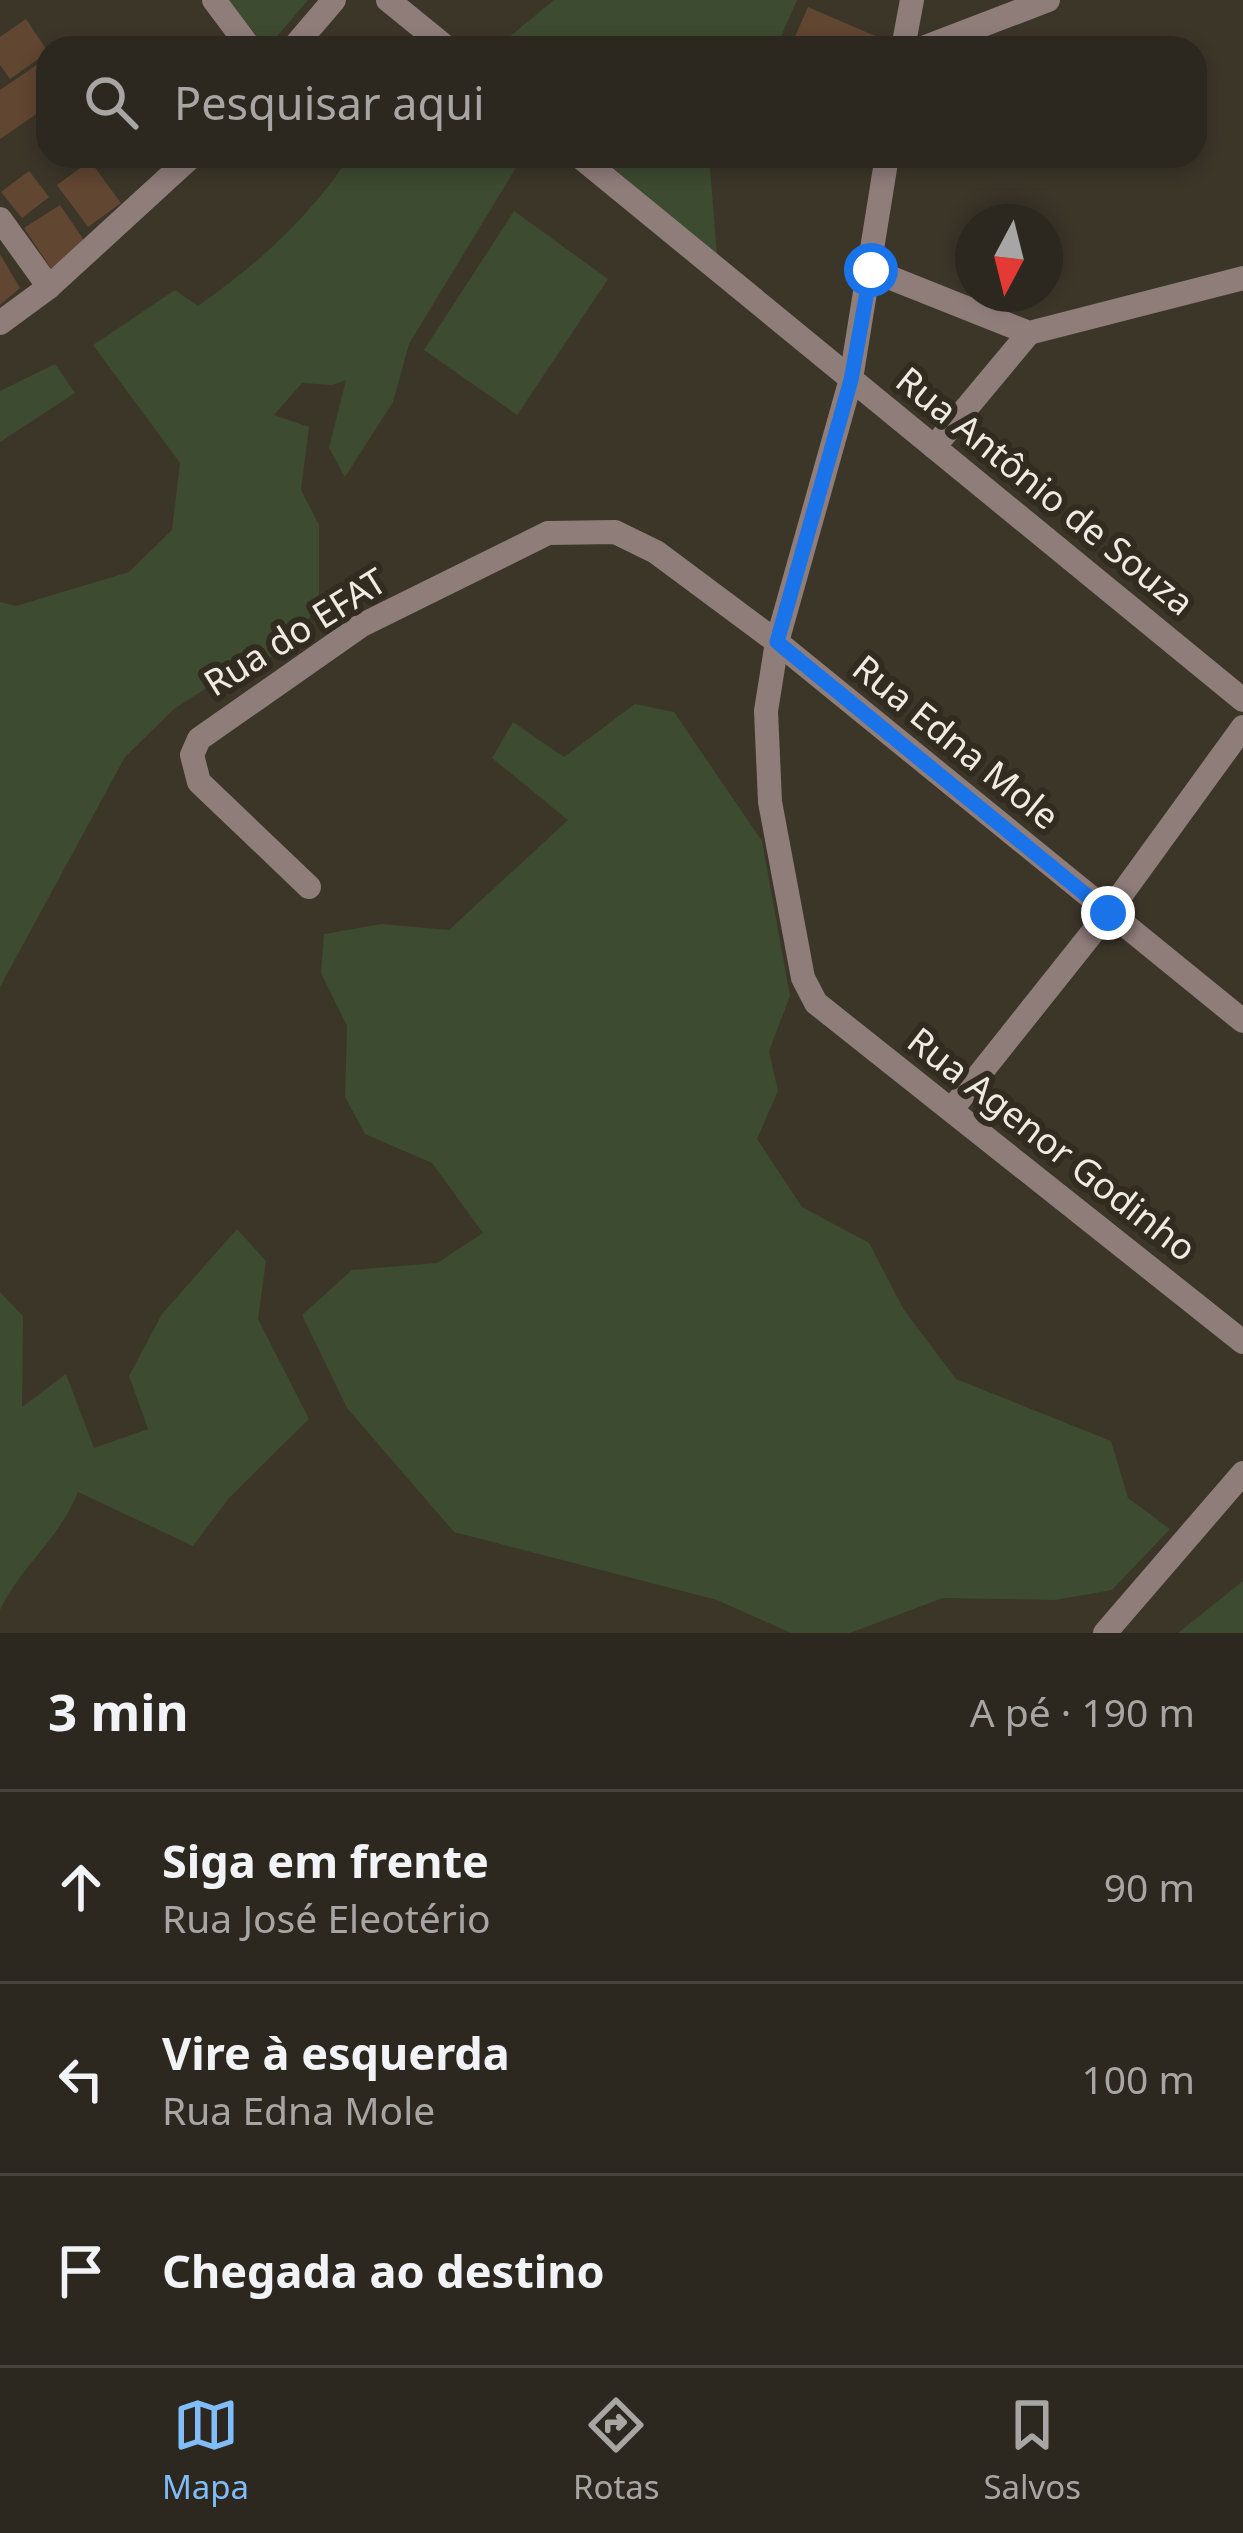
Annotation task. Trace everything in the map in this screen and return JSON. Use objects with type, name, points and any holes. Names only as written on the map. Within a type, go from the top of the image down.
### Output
[{"type":"street","points":[[214,0],[241,36]]},
{"type":"street","points":[[303,36],[334,0]]},
{"type":"street","points":[[388,0],[432,36]]},
{"type":"street","points":[[905,36],[912,0]]},
{"type":"street","points":[[954,36],[1048,0]]},
{"type":"street","points":[[0,323],[50,286],[179,168]]},
{"type":"street","name":"Rua Antônio de Souza","points":[[594,168],[1243,700]]},
{"type":"street","points":[[777,642],[851,380],[885,168]]},
{"type":"street","points":[[0,219],[50,286]]},
{"type":"street","points":[[871,270],[1029,333]]},
{"type":"street","points":[[934,447],[1029,333],[1243,278]]},
{"type":"street","name":"Rua Edna Mole","points":[[615,532],[656,552],[777,642],[1243,1021]]},
{"type":"street","name":"Rua do EFAT","points":[[309,887],[199,782],[192,755],[199,739],[362,625],[548,533],[615,532]]},
{"type":"street","name":"Rua Agenor Godinho","points":[[777,642],[766,711],[766,757],[792,937],[816,1003],[1243,1342]]},
{"type":"street","points":[[952,1109],[1108,913],[1243,727]]},
{"type":"street","points":[[1105,1633],[1243,1473]]},
{"type":"green space","points":[[227,0],[308,0],[277,36],[257,36]]},
{"type":"green space","points":[[554,0],[797,0],[781,36],[510,36]]},
{"type":"green space","points":[[341,168],[516,168],[409,344],[393,402],[345,477],[329,448],[346,380],[332,385],[302,383],[274,415],[309,427],[301,490],[319,525],[319,604],[286,651],[225,676],[174,709],[125,757],[0,987],[0,602],[16,606],[129,572],[172,530],[180,463],[93,345],[175,290],[198,306],[262,256]]},
{"type":"green space","points":[[613,168],[710,168],[717,255]]},
{"type":"green space","points":[[514,211],[608,279],[517,415],[424,350]]},
{"type":"green space","points":[[55,364],[75,393],[0,442],[0,391]]},
{"type":"green space","points":[[635,704],[674,712],[762,841],[790,996],[769,1051],[778,1091],[757,1139],[802,1207],[869,1243],[904,1310],[956,1379],[1111,1441],[1128,1498],[1170,1529],[1112,1590],[1055,1600],[943,1598],[850,1633],[791,1633],[717,1600],[454,1532],[347,1408],[302,1315],[352,1270],[437,1263],[483,1233],[432,1163],[365,1134],[345,1097],[347,1026],[321,973],[324,934],[382,924],[449,930],[568,820],[492,758],[513,722],[564,757]]},
{"type":"green space","points":[[237,1229],[266,1261],[258,1319],[309,1419],[229,1498],[193,1546],[78,1492],[0,1610],[0,1292],[23,1316],[22,1407],[66,1374],[94,1448],[148,1429],[129,1376],[162,1314]]},
{"type":"green space","points":[[1243,1581],[1243,1633],[1178,1633]]},
{"type":"building","points":[[808,7],[875,36],[795,36]]},
{"type":"building","points":[[26,19],[37,36],[36,61],[10,79],[0,65],[0,37]]},
{"type":"building","points":[[36,65],[36,114],[0,139],[0,90]]},
{"type":"building","points":[[80,168],[95,168],[121,203],[88,227],[57,185]]},
{"type":"building","points":[[29,171],[49,197],[22,218],[1,192]]},
{"type":"building","points":[[60,205],[88,246],[52,270],[24,228]]},
{"type":"building","points":[[0,254],[20,288],[0,305]]},
{"type":"route","points":[[871,270],[851,380],[777,642],[1108,913]]}]
